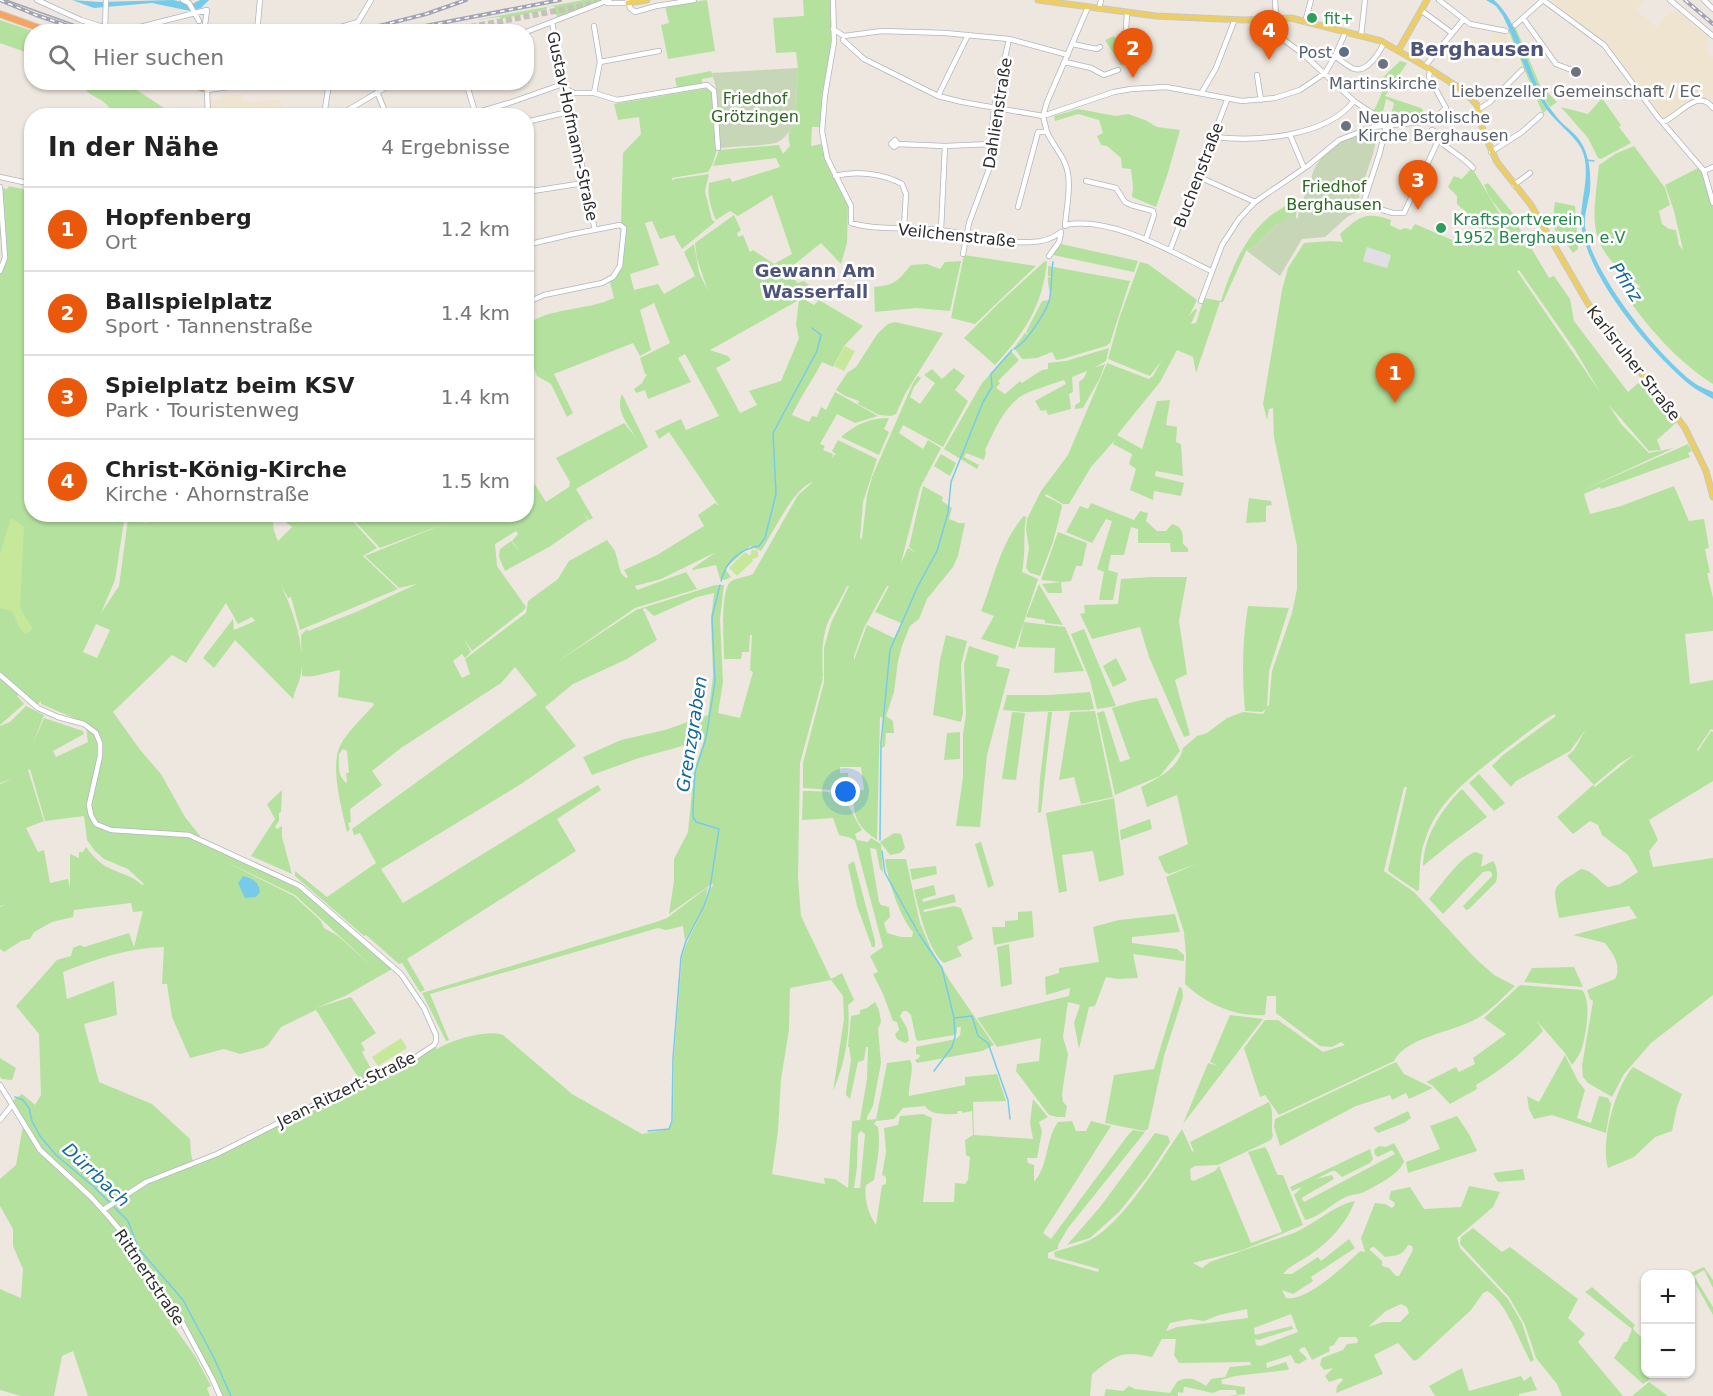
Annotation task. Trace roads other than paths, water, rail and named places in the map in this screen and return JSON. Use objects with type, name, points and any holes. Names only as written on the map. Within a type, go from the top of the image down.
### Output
[{"type":"highway","points":[[0,16],[24,26]]},
{"type":"highway","points":[[0,16],[25,24]]},
{"type":"main road","points":[[628,2],[647,0]]},
{"type":"main road","points":[[1038,0],[1162,16],[1235,19],[1277,17],[1305,22],[1384,43],[1468,94],[1479,110]]},
{"type":"main road","points":[[1398,51],[1427,0]]},
{"type":"main road","name":"Karlsruher Straße","points":[[1479,110],[1484,133],[1501,170],[1531,205],[1592,310],[1627,358],[1675,413],[1702,462],[1713,497]]},
{"type":"street","points":[[37,0],[93,24]]},
{"type":"street","points":[[105,24],[106,0]]},
{"type":"street","points":[[183,0],[189,3],[202,24]]},
{"type":"street","points":[[258,24],[260,0]]},
{"type":"street","points":[[350,24],[357,22],[371,0]]},
{"type":"street","points":[[534,29],[609,0]]},
{"type":"street","points":[[603,3],[628,2],[632,11],[635,12],[694,0]]},
{"type":"street","points":[[833,0],[834,42],[822,124],[825,151],[836,176],[854,173],[875,175],[903,184],[906,194],[904,227]]},
{"type":"street","points":[[1099,9],[1101,0]]},
{"type":"street","points":[[1275,0],[1280,37],[1325,73],[1354,101],[1384,121],[1386,126],[1380,153],[1364,201],[1365,205],[1393,213],[1404,213],[1438,141]]},
{"type":"street","points":[[1305,22],[1311,0]]},
{"type":"street","points":[[1361,36],[1365,0]]},
{"type":"street","points":[[1439,0],[1470,24],[1506,31]]},
{"type":"street","points":[[1515,25],[1543,0],[1604,45],[1662,122],[1704,171],[1713,203]]},
{"type":"street","points":[[1670,0],[1713,36]]},
{"type":"street","points":[[1704,0],[1713,9]]},
{"type":"street","points":[[1049,255],[1059,242],[1065,225],[1068,174],[1061,156],[1051,143],[1043,116],[1088,7]]},
{"type":"street","points":[[151,24],[207,9],[201,19]]},
{"type":"street","points":[[1422,11],[1452,33]]},
{"type":"street","points":[[1127,13],[1125,28],[1133,32],[1132,44]]},
{"type":"street","points":[[1523,18],[1556,64],[1574,71]]},
{"type":"street","points":[[1202,92],[1216,68],[1235,19]]},
{"type":"street","points":[[1201,301],[1222,245],[1239,219],[1255,202],[1305,168],[1339,140],[1366,128],[1432,121],[1446,108],[1429,77],[1428,68],[1441,47],[1464,19]]},
{"type":"street","name":"Gustav-Hofmann-Straße","points":[[552,22],[568,112],[579,143],[584,183],[595,230]]},
{"type":"street","points":[[594,27],[600,62],[594,93]]},
{"type":"street","points":[[833,29],[864,59],[938,96],[1043,116],[1125,89],[1166,87],[1202,92],[1227,100],[1275,98],[1300,90],[1325,73],[1345,33]]},
{"type":"street","points":[[834,42],[864,33],[907,31],[1010,39],[1068,55]]},
{"type":"street","points":[[938,96],[968,35]]},
{"type":"street","name":"Dahlienstraße","points":[[963,254],[967,234],[989,170],[994,108],[1010,39]]},
{"type":"street","points":[[1335,56],[1353,69],[1357,69],[1372,62],[1384,43]]},
{"type":"street","points":[[1072,44],[1100,47]]},
{"type":"street","points":[[600,62],[659,51]]},
{"type":"street","points":[[1065,62],[1091,68],[1104,75],[1118,70]]},
{"type":"street","points":[[1479,110],[1522,70]]},
{"type":"street","points":[[1257,75],[1261,100]]},
{"type":"street","points":[[488,108],[563,84],[574,93],[594,93],[617,100],[703,86],[710,87],[715,95],[718,148]]},
{"type":"street","points":[[205,90],[207,108]]},
{"type":"street","points":[[325,108],[327,90]]},
{"type":"street","points":[[351,108],[381,90]]},
{"type":"street","points":[[468,90],[474,108]]},
{"type":"street","points":[[377,92],[384,108]]},
{"type":"street","name":"Buchenstraße","points":[[1170,250],[1227,100]]},
{"type":"street","points":[[1662,122],[1696,100],[1705,100],[1713,108]]},
{"type":"street","points":[[1214,137],[1247,140],[1290,135],[1332,118],[1354,101]]},
{"type":"street","points":[[534,120],[568,112]]},
{"type":"street","points":[[1491,152],[1522,132],[1540,115]]},
{"type":"street","points":[[1432,121],[1432,130],[1438,141],[1461,156],[1473,168]]},
{"type":"street","points":[[1421,123],[1441,135],[1451,137],[1484,133]]},
{"type":"street","points":[[1018,207],[1039,126]]},
{"type":"street","points":[[1038,132],[1047,132]]},
{"type":"street","points":[[1290,135],[1305,168]]},
{"type":"street","points":[[898,144],[945,146],[991,144]]},
{"type":"street","points":[[941,230],[945,146]]},
{"type":"street","points":[[1704,171],[1713,167]]},
{"type":"street","points":[[1514,185],[1530,173]]},
{"type":"street","name":"Veilchenstraße","points":[[836,176],[851,206],[851,223],[873,228],[904,227],[941,230],[1019,242],[1038,242],[1050,239],[1061,232]]},
{"type":"street","points":[[1197,176],[1255,202]]},
{"type":"street","points":[[0,177],[24,182]]},
{"type":"street","points":[[1086,181],[1116,188],[1122,194],[1125,202],[1154,213],[1146,238]]},
{"type":"street","points":[[534,191],[584,183]]},
{"type":"street","points":[[0,187],[5,258],[0,271]]},
{"type":"street","points":[[1065,225],[1086,223],[1146,238],[1211,271]]},
{"type":"street","points":[[534,244],[616,226],[623,226],[624,232],[620,266],[613,277],[602,283],[544,295],[534,299]]},
{"type":"street","points":[[1050,239],[1053,250]]},
{"type":"street","name":"Jean-Ritzert-Straße","points":[[0,675],[38,708],[58,717],[84,724],[96,733],[100,743],[100,756],[89,805],[91,815],[100,828],[189,835],[300,886],[401,974],[424,1008],[436,1035],[434,1045],[410,1061],[295,1114],[217,1154],[146,1182],[106,1209]]},
{"type":"street","name":"Rittnertstraße","points":[[0,1084],[40,1150],[106,1209],[139,1264],[176,1309],[220,1396]]},
{"type":"street","points":[[0,1120],[12,1105]]},
{"type":"water","points":[[72,0],[99,2],[173,0],[192,4],[200,0],[209,0],[201,8],[190,11],[152,3],[94,8]]},
{"type":"water","points":[[1486,0],[1494,0],[1502,8],[1515,30],[1543,98],[1562,123],[1579,140],[1585,151],[1589,162],[1590,191],[1585,227],[1599,266],[1612,289],[1662,353],[1695,384],[1713,392],[1713,399],[1690,385],[1656,353],[1621,310],[1606,287],[1593,264],[1581,220],[1586,165],[1581,148],[1545,107],[1503,16],[1496,6]]},
{"type":"water","points":[[243,876],[257,883],[260,892],[256,897],[245,898],[238,883]]},
{"type":"waterway","points":[[1586,160],[1594,161]]},
{"type":"waterway","points":[[1014,349],[1029,335],[1047,307],[1051,293],[1053,262]]},
{"type":"waterway","name":"Grenzgraben","points":[[721,581],[726,568],[735,557],[759,546],[765,538],[776,494],[773,433],[817,351],[821,335],[812,328]]},
{"type":"waterway","points":[[880,840],[881,743],[890,650],[918,586],[937,551],[948,513],[951,482],[983,402],[992,387],[991,374],[1012,350]]},
{"type":"waterway","name":"Grenzgraben","points":[[648,1131],[669,1129],[672,1121],[673,1059],[681,957],[710,888],[719,829],[696,822],[693,817],[693,808],[695,772],[706,738],[715,682],[712,617],[720,585]]},
{"type":"waterway","points":[[882,851],[885,873],[918,932]]},
{"type":"waterway","points":[[919,934],[942,968],[954,1018],[955,1037],[952,1047],[934,1071]]},
{"type":"waterway","points":[[954,1018],[972,1016],[978,1036],[988,1043],[1008,1100],[1010,1119]]},
{"type":"waterway","name":"Dürrbach","points":[[15,1097],[23,1100],[29,1108],[32,1121],[40,1136],[56,1155],[94,1187],[128,1221],[138,1248],[183,1300],[231,1396]]},
{"type":"tunnel","points":[[486,24],[597,3]]},
{"type":"tram line","points":[[6,0],[73,24]]},
{"type":"railway","points":[[0,0],[62,24]]},
{"type":"railway","points":[[387,24],[426,14],[466,0]]},
{"type":"railway","points":[[436,24],[560,0]]},
{"type":"railway","points":[[1685,0],[1713,24]]},
{"type":"place","name":"fit+","points":[[1312,18]]},
{"type":"place","name":"Post","points":[[1344,52]]},
{"type":"place","name":"Christ-König-Kirche","points":[[1269,60]]},
{"type":"place","name":"Martinskirche","points":[[1383,64]]},
{"type":"place","name":"Liebenzeller Gemeinschaft / EC","points":[[1576,72]]},
{"type":"place","name":"Ballspielplatz","points":[[1133,78]]},
{"type":"place","name":"Neuapostolische Kirche Berghausen","points":[[1346,126]]},
{"type":"place","name":"Spielplatz beim KSV","points":[[1418,210]]},
{"type":"place","name":"Kraftsportverein 1952 Berghausen e.V","points":[[1441,228]]},
{"type":"place","name":"Hopfenberg","points":[[1395,403]]},
{"type":"district","name":"Berghausen","points":[[1477,49]]},
{"type":"district","name":"Gewann Am Wasserfall","points":[[815,281]]},
{"type":"park label","name":"Friedhof Grötzingen","points":[[755,107]]},
{"type":"park label","name":"Friedhof Berghausen","points":[[1334,195]]},
{"type":"water label","name":"Pfinz","points":[[1626,282]]}]
